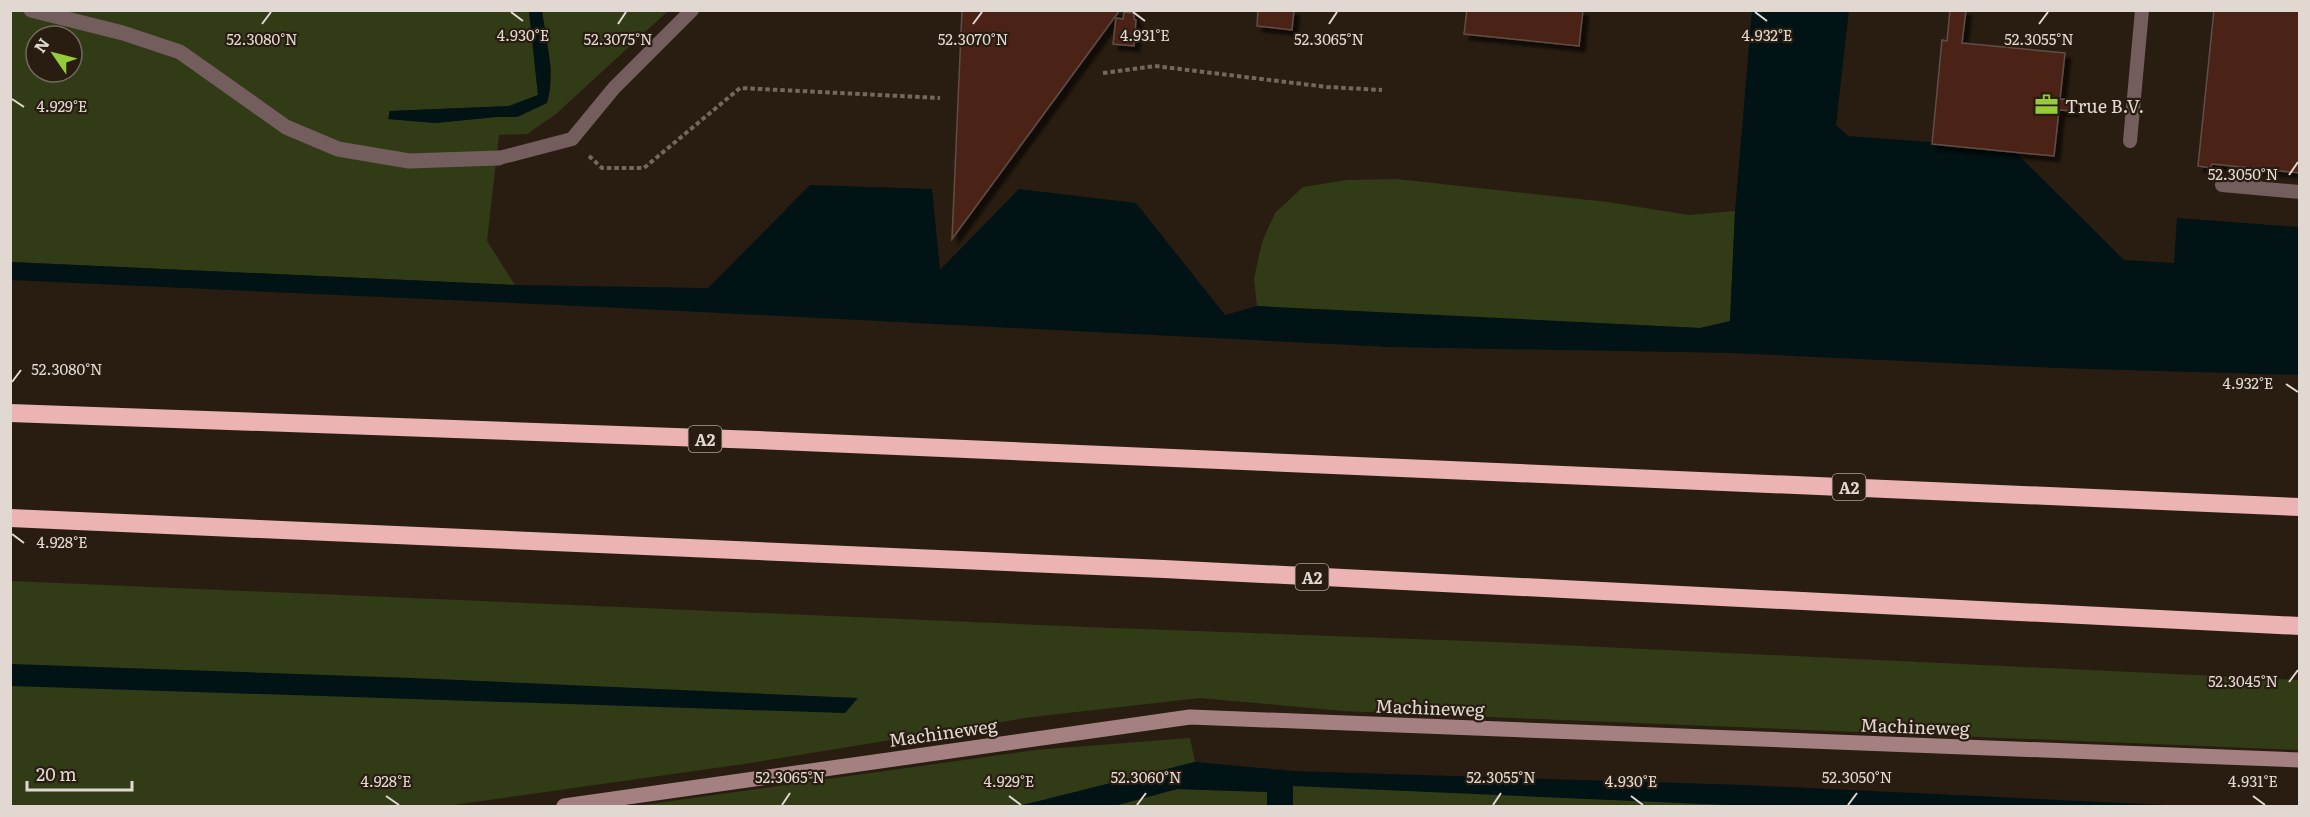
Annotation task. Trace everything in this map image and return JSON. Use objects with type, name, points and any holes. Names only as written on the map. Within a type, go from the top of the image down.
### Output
[{"type":"highway","name":"A2","points":[[10,413],[759,440],[2300,507]]},
{"type":"highway","name":"A2","points":[[10,518],[1164,569],[2300,626]]},
{"type":"street","points":[[31,10],[123,33],[180,52],[286,127],[338,149],[409,161],[499,158]]},
{"type":"street","name":"Machineweg","points":[[564,807],[1190,717],[2300,760]]},
{"type":"lane","points":[[499,158],[572,139],[614,88],[692,10]]},
{"type":"lane","points":[[2130,141],[2142,10]]},
{"type":"lane","points":[[2222,185],[2300,192]]},
{"type":"path","points":[[1103,73],[1155,66],[1327,87],[1382,90]]},
{"type":"path","points":[[572,139],[602,168],[644,168],[741,88],[940,98]]},
{"type":"green space","points":[[11,11],[529,11],[538,95],[510,106],[389,111],[389,119],[435,123],[517,117],[547,103],[551,69],[542,11],[668,11],[556,114],[527,134],[499,135],[487,241],[515,285],[11,262]]},
{"type":"green space","points":[[1396,179],[1607,202],[1689,215],[1735,211],[1730,322],[1700,328],[1257,306],[1254,279],[1262,242],[1275,213],[1303,187],[1347,180]]},
{"type":"green space","points":[[11,581],[1496,642],[2299,680],[2299,750],[1343,711],[1200,698],[1032,717],[744,764],[446,806],[11,806]]},
{"type":"green space","points":[[1190,738],[1195,762],[1019,806],[636,806],[1035,750]]},
{"type":"green space","points":[[1283,771],[1771,806],[1280,806]]},
{"type":"green space","points":[[1177,789],[1267,792],[1268,806],[1114,806]]},
{"type":"shaded area","points":[[1849,10],[1836,125],[1848,136],[2011,148],[2124,260],[2174,263],[2177,218],[2299,227],[2300,375],[2057,368],[1731,353],[1389,347],[11,280],[11,262],[515,285],[708,288],[810,185],[932,189],[940,270],[1019,189],[1136,203],[1225,315],[1257,306],[1700,328],[1730,321],[1735,211],[1752,11]]},
{"type":"shaded area","points":[[529,11],[542,11],[551,81],[547,103],[517,117],[435,123],[388,119],[390,111],[509,106],[538,95]]},
{"type":"shaded area","points":[[11,664],[413,678],[858,698],[845,713],[11,686]]},
{"type":"shaded area","points":[[1195,762],[1293,771],[1745,785],[2187,806],[1749,806],[1293,786],[1293,806],[1267,806],[1267,792],[1177,789],[1114,806],[1019,806]]},
{"type":"building","points":[[962,10],[1120,10],[952,239]]},
{"type":"building","points":[[1258,10],[1294,10],[1292,30],[1257,26]]},
{"type":"building","points":[[1467,10],[1583,10],[1579,46],[1464,34]]},
{"type":"building","points":[[1950,10],[1966,10],[1962,43],[2065,53],[2060,99],[2074,100],[2073,111],[2059,110],[2054,156],[1932,144],[1942,40],[1947,41]]},
{"type":"building","points":[[2214,10],[2300,10],[2300,173],[2212,164],[2210,168],[2198,166]]},
{"type":"building","points":[[1124,12],[1134,13],[1136,20],[1134,46],[1113,44],[1116,18],[1123,19]]},
{"type":"place","name":"True B.V.","points":[[2047,105]]}]
